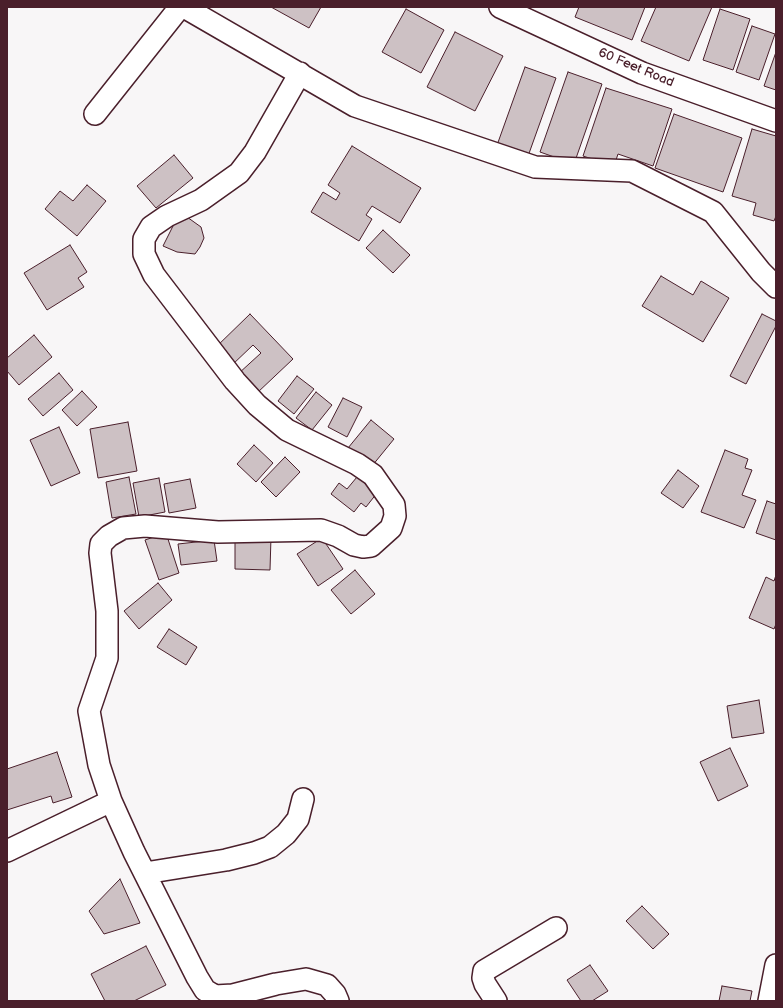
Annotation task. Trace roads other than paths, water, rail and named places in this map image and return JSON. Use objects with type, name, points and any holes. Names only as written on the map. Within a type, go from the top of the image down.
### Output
[{"type":"street","points":[[95,114],[180,7]]},
{"type":"street","points":[[184,7],[356,106],[536,167],[632,171],[713,212],[761,272],[776,287]]},
{"type":"street","name":"60 Feet Road","points":[[500,7],[642,73],[776,121]]},
{"type":"street","points":[[300,73],[255,152],[239,173],[201,200],[167,216],[151,227],[144,239],[144,254],[154,275],[235,381],[257,405],[287,430],[357,464],[373,475],[394,505],[395,516],[391,528],[371,546],[363,547],[354,545],[338,536],[321,530],[218,532],[145,526],[123,528],[109,536],[102,544],[100,553],[107,611],[107,658],[89,711],[99,765],[111,800],[145,873],[197,978],[205,990],[215,996],[233,995],[276,984],[306,979],[328,985],[338,1001]]},
{"type":"street","points":[[145,873],[226,860],[254,853],[270,847],[286,834],[298,819],[303,799]]},
{"type":"street","points":[[7,851],[111,800]]},
{"type":"street","points":[[496,1001],[485,984],[483,978],[484,971],[556,928]]},
{"type":"street","points":[[769,1001],[776,965]]}]
